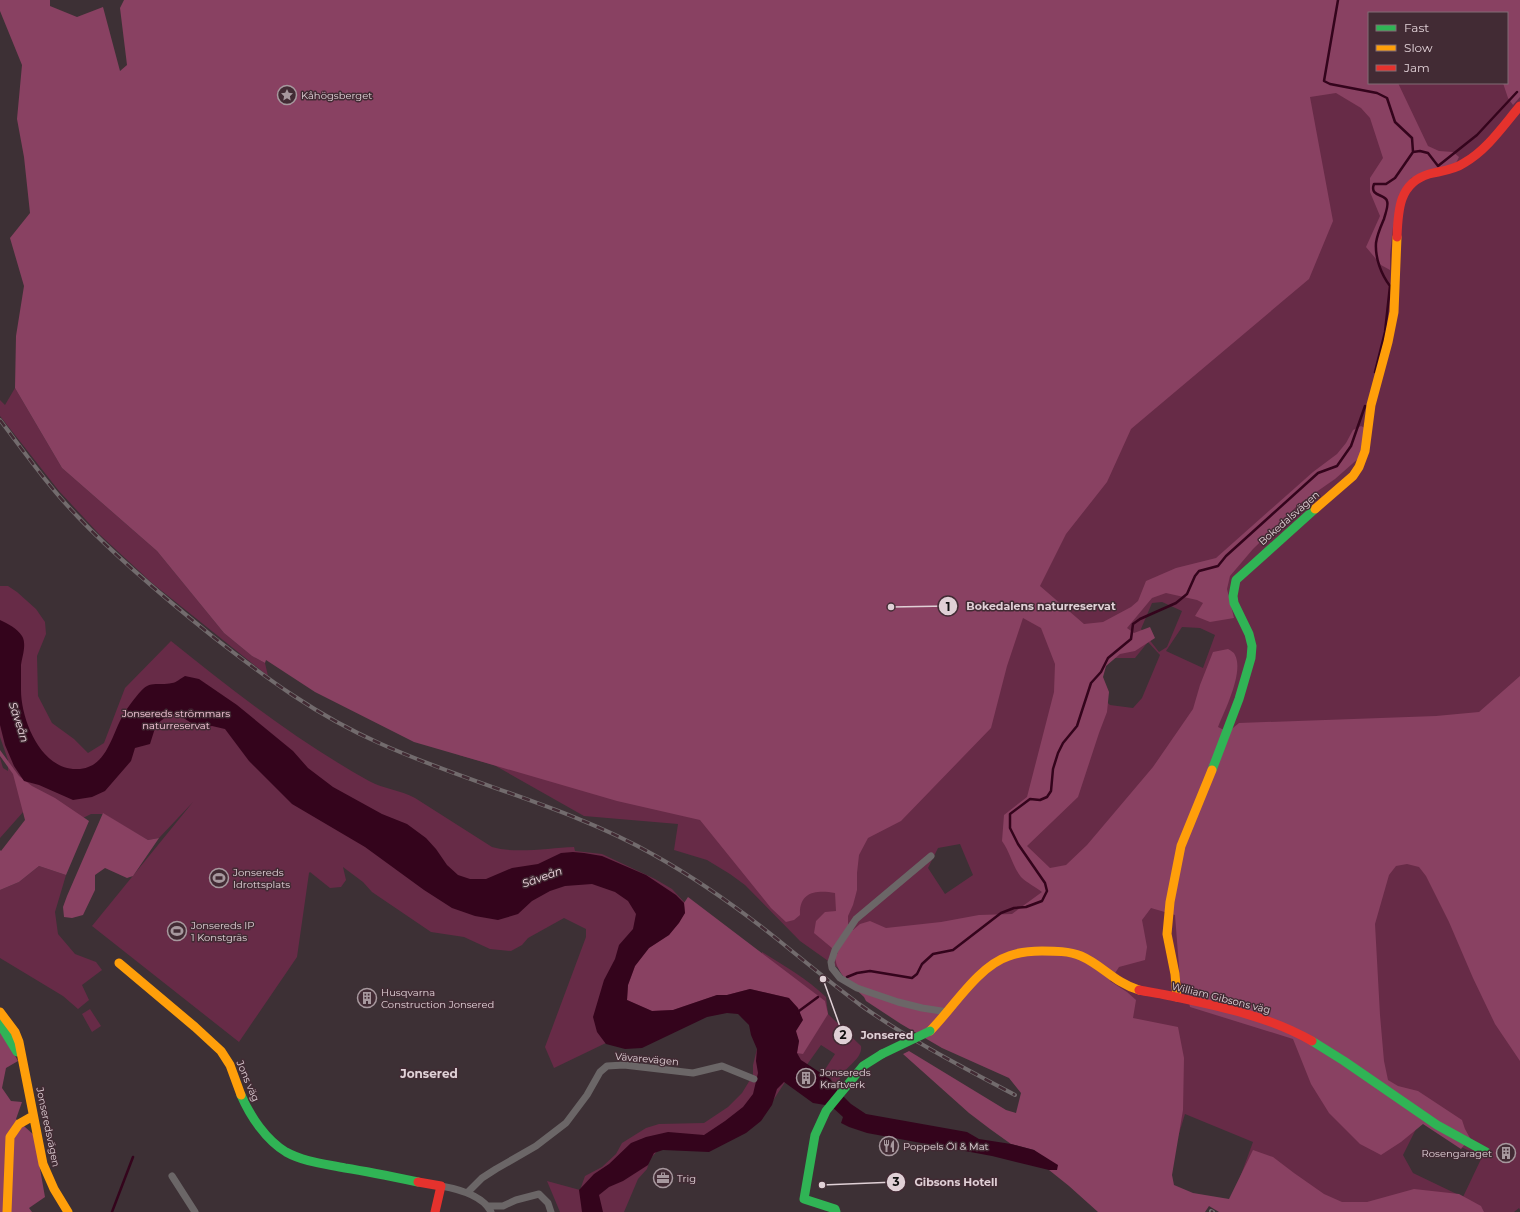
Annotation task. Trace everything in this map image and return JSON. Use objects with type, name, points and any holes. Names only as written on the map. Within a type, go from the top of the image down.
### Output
[{"type":"street","name":"Bokedalsvägen","points":[[1177,997],[1175,974],[1167,934],[1176,864],[1181,846],[1239,699],[1251,658],[1252,646],[1250,634],[1234,603],[1233,596],[1236,580],[1353,476],[1365,458],[1367,450],[1370,407],[1390,337],[1395,302],[1398,213],[1406,190],[1418,178],[1430,173],[1455,167],[1468,160],[1491,139],[1520,106]]},
{"type":"street","points":[[931,856],[856,919],[835,950],[830,962],[832,968],[840,978],[857,988],[898,1002],[948,1012]]},
{"type":"street","name":"William Gibsons väg","points":[[836,1212],[835,1209],[804,1199],[815,1135],[826,1111],[863,1066],[882,1054],[930,1031],[986,969],[1008,956],[1039,951],[1077,954],[1116,981],[1136,990],[1177,997],[1241,1012],[1296,1032],[1344,1061],[1444,1130],[1464,1142],[1486,1152]]},
{"type":"street","name":"Jons väg","points":[[119,963],[195,1027],[221,1052],[230,1066],[244,1104],[258,1126],[275,1144],[288,1152],[310,1161],[441,1186]]},
{"type":"street","name":"Jonseredsvägen","points":[[0,1012],[15,1032],[19,1042],[43,1164],[50,1182],[68,1212]]},
{"type":"street","name":"Jonseredsvägen","points":[[0,1024],[14,1045],[24,1066]]},
{"type":"street","name":"Vävarevägen","points":[[468,1192],[482,1178],[496,1168],[536,1146],[566,1123],[587,1095],[600,1072],[607,1066],[624,1065],[693,1073],[722,1066],[754,1079]]},
{"type":"street","points":[[7,1212],[10,1137],[18,1124],[33,1116]]},
{"type":"street","points":[[172,1176],[195,1212]]},
{"type":"street","points":[[435,1212],[441,1186],[468,1192],[490,1209],[539,1194],[548,1204],[551,1212]]},
{"type":"green space","points":[[984,0],[1520,0],[1520,1210],[1519,1208],[1514,1212],[1260,1212],[1238,1183],[1253,1142],[1185,1114],[1163,1185],[1033,1084],[848,975],[800,941],[745,885],[730,874],[707,860],[674,850],[678,824],[584,816],[494,765],[459,755],[506,700]],"holes":[[[1162,602],[1182,611],[1167,647],[1159,652],[1141,629],[1152,603]],[[1182,627],[1200,628],[1215,635],[1203,668],[1166,651]],[[1148,642],[1160,655],[1142,698],[1133,708],[1110,705],[1087,683],[1112,658],[1135,658]],[[960,844],[973,875],[945,894],[928,868],[938,848]],[[1420,1121],[1455,1144],[1482,1157],[1463,1197],[1413,1173],[1403,1155]]]},
{"type":"green space","points":[[15,388],[62,468],[157,551],[224,633],[252,656],[265,663],[268,676],[152,583],[99,534],[59,491],[0,416],[0,400],[5,405]]},
{"type":"green space","name":"Jonsereds strömmars naturreservat","points":[[0,586],[8,586],[17,592],[36,609],[45,622],[46,634],[37,656],[38,696],[52,723],[74,739],[88,753],[104,743],[125,688],[171,641],[267,716],[317,750],[369,781],[415,798],[492,847],[511,850],[532,850],[574,847],[575,851],[602,854],[655,879],[672,889],[686,904],[761,961],[762,952],[796,973],[819,990],[826,997],[828,1014],[861,1046],[860,1054],[841,1076],[838,1091],[829,1075],[824,1071],[835,1054],[821,1045],[806,1066],[791,1073],[774,1099],[751,1126],[660,1148],[650,1159],[647,1169],[638,1179],[624,1212],[560,1212],[547,1181],[580,1190],[585,1176],[602,1167],[616,1154],[622,1143],[646,1128],[659,1124],[704,1123],[728,1107],[742,1093],[753,1075],[753,1065],[758,1045],[753,1022],[732,1005],[608,1042],[554,1068],[545,1047],[586,937],[586,929],[564,918],[528,938],[522,945],[511,951],[490,949],[464,937],[431,932],[372,892],[363,882],[343,867],[346,880],[341,887],[330,888],[310,872],[309,873],[297,957],[239,1042],[92,926],[193,802],[159,838],[148,840],[103,814],[91,814],[83,818],[24,811],[0,838],[0,758],[3,768],[8,771],[8,760],[0,737]]},
{"type":"green space","points":[[39,866],[66,875],[55,912],[58,934],[75,954],[96,962],[102,970],[82,985],[89,1000],[78,1009],[63,996],[0,958],[0,890],[19,882]]},
{"type":"green space","points":[[90,1009],[101,1026],[92,1032],[82,1014]]},
{"type":"shaded area","points":[[0,0],[50,0],[50,6],[77,17],[103,7],[120,71],[127,65],[120,8],[124,0],[1520,0],[1520,97],[1513,105],[1508,98],[1503,84],[1508,84],[1508,12],[1368,12],[1368,84],[1398,84],[1428,146],[1439,151],[1453,152],[1459,157],[1456,163],[1411,178],[1393,227],[1390,270],[1381,265],[1366,247],[1380,216],[1370,192],[1370,178],[1383,158],[1370,118],[1361,108],[1336,93],[1310,97],[1333,221],[1309,279],[1131,429],[1107,482],[1066,534],[1040,586],[1084,624],[1103,622],[1131,607],[1138,601],[1146,581],[1176,568],[1216,558],[1313,472],[1337,454],[1346,443],[1353,430],[1361,426],[1365,428],[1360,457],[1335,479],[1299,504],[1253,549],[1230,576],[1227,589],[1234,618],[1210,622],[1195,616],[1203,603],[1197,600],[1166,593],[1152,598],[1127,628],[1134,633],[1150,627],[1155,638],[1135,651],[1120,654],[1106,666],[1103,677],[1109,692],[1107,712],[1078,797],[1027,846],[1050,868],[1066,865],[1087,845],[1153,767],[1193,709],[1200,685],[1213,652],[1228,649],[1235,654],[1237,662],[1235,681],[1229,701],[1218,727],[1228,732],[1239,723],[1436,716],[1479,712],[1520,676],[1520,1061],[1495,1024],[1449,922],[1426,876],[1419,867],[1407,864],[1396,866],[1389,875],[1375,924],[1380,1015],[1384,1061],[1388,1080],[1398,1086],[1418,1091],[1462,1120],[1470,1138],[1461,1149],[1423,1124],[1401,1142],[1381,1155],[1360,1144],[1329,1113],[1311,1084],[1293,1039],[1190,1007],[1186,990],[1180,980],[1175,915],[1151,908],[1142,920],[1147,947],[1145,960],[1119,967],[1110,981],[1136,1000],[1133,1018],[1178,1027],[1184,1058],[1183,1110],[1172,1175],[1174,1185],[1193,1193],[1229,1199],[1253,1150],[1273,1157],[1324,1194],[1342,1202],[1367,1202],[1414,1189],[1459,1194],[1481,1206],[1484,1212],[1219,1212],[1209,1206],[1205,1212],[1098,1212],[1049,1170],[1057,1170],[1034,1150],[1011,1144],[990,1129],[969,1113],[903,1054],[909,1051],[1006,1110],[1016,1113],[1021,1093],[1009,1078],[942,1048],[901,1024],[866,1001],[864,997],[845,979],[836,962],[835,956],[838,953],[814,933],[816,921],[825,912],[836,911],[835,893],[816,892],[810,894],[806,897],[800,907],[800,915],[794,920],[786,922],[771,908],[700,820],[617,801],[414,742],[315,692],[266,660],[265,663],[252,656],[224,633],[157,551],[62,468],[15,388],[16,336],[24,286],[10,238],[30,213],[24,157],[17,119],[22,65],[0,11]],"holes":[[[1023,618],[1041,628],[1055,664],[1054,692],[1027,797],[1004,815],[1002,841],[1021,877],[1042,892],[1012,914],[979,915],[941,922],[886,928],[870,921],[860,924],[853,930],[848,926],[848,916],[857,890],[859,855],[868,838],[901,821],[991,728],[1007,666]]]},
{"type":"shaded area","points":[[0,750],[19,776],[32,786],[55,798],[89,821],[66,875],[39,866],[19,882],[0,890],[0,850],[1,851],[25,820],[13,774],[0,756]]},
{"type":"shaded area","points":[[103,813],[148,840],[159,838],[133,876],[127,878],[105,868],[95,875],[95,890],[83,915],[72,918],[64,917],[63,907],[67,896]]},
{"type":"shaded area","points":[[688,897],[825,1001],[828,1014],[803,1054],[797,1053],[799,1041],[795,1031],[789,998],[750,989],[727,995],[717,995],[673,1010],[652,1011],[627,1000],[628,985],[635,966],[649,948],[669,935],[685,913],[684,903]]},
{"type":"shaded area","points":[[0,1031],[18,1061],[6,1068],[2,1088],[11,1101],[22,1102],[16,1119],[34,1135],[45,1197],[29,1208],[32,1212],[0,1212]]},
{"type":"water","name":"Säveån","points":[[0,620],[15,628],[23,639],[24,647],[21,665],[21,690],[22,702],[29,728],[43,752],[53,761],[64,767],[77,769],[87,768],[95,764],[101,758],[111,742],[123,715],[144,688],[152,684],[174,683],[185,676],[199,679],[237,705],[293,751],[308,768],[333,787],[382,814],[407,824],[426,838],[447,865],[458,875],[470,879],[486,879],[512,868],[538,864],[561,853],[584,853],[602,856],[646,875],[676,895],[684,903],[685,913],[669,935],[649,948],[635,966],[628,985],[627,1000],[652,1011],[673,1010],[717,995],[727,995],[750,989],[789,998],[798,1008],[803,1020],[796,1031],[799,1041],[797,1053],[801,1060],[830,1079],[839,1092],[851,1104],[866,1114],[967,1132],[979,1139],[1011,1144],[1034,1150],[1058,1165],[1057,1170],[1049,1170],[992,1156],[867,1133],[841,1123],[843,1117],[831,1106],[813,1103],[784,1082],[777,1089],[772,1105],[761,1121],[746,1133],[709,1152],[663,1150],[654,1153],[648,1165],[623,1181],[609,1187],[599,1195],[603,1212],[582,1212],[579,1190],[594,1174],[609,1164],[631,1143],[646,1137],[668,1132],[704,1135],[743,1107],[753,1094],[758,1073],[756,1061],[757,1049],[751,1035],[749,1025],[738,1014],[727,1013],[707,1017],[642,1048],[625,1049],[606,1044],[597,1032],[593,1017],[604,980],[615,959],[619,945],[633,929],[636,914],[628,901],[615,892],[592,884],[565,886],[550,891],[532,901],[518,914],[498,920],[475,916],[452,908],[424,890],[365,847],[292,804],[249,761],[225,729],[212,726],[198,729],[177,714],[168,715],[156,725],[150,744],[135,748],[131,761],[105,791],[92,797],[73,800],[39,785],[24,781],[14,766],[5,745],[0,725]]},
{"type":"waterway","points":[[1338,0],[1324,81],[1330,84],[1377,93],[1387,98],[1395,122],[1412,138],[1413,152],[1395,178],[1386,184],[1374,184],[1373,188],[1376,193],[1386,199],[1387,203],[1384,219],[1377,237],[1376,254],[1379,266],[1390,286],[1385,332],[1375,372]]},
{"type":"waterway","points":[[1413,152],[1420,151],[1428,153],[1438,166],[1477,135],[1517,92]]},
{"type":"waterway","points":[[847,977],[857,973],[870,971],[912,978],[917,974],[922,964],[933,954],[953,950],[1001,913],[1014,908],[1026,907],[1042,901],[1047,891],[1045,883],[1018,844],[1010,828],[1010,814],[1030,799],[1040,800],[1047,797],[1051,791],[1053,769],[1058,753],[1063,743],[1077,726],[1091,683],[1101,672],[1108,658],[1131,639],[1133,624],[1140,619],[1176,603],[1187,594],[1195,576],[1199,571],[1218,566],[1226,556],[1318,473],[1337,466],[1351,446],[1365,406]]},
{"type":"waterway","points":[[798,1013],[818,997]]},
{"type":"waterway","points":[[112,1212],[133,1157]]},
{"type":"railway","points":[[0,420],[57,494],[110,549],[212,636],[292,695],[334,720],[379,743],[413,758],[553,809],[621,838],[654,855],[702,884],[732,905],[859,1004],[878,1017],[936,1052],[1015,1095]]},
{"type":"traffic: fast","points":[[1212,770],[1239,699],[1251,658],[1252,646],[1249,634],[1234,603],[1233,596],[1236,580],[1315,509]]},
{"type":"traffic: fast","points":[[0,1024],[17,1052]]},
{"type":"traffic: fast","points":[[882,1054],[930,1031]]},
{"type":"traffic: fast","points":[[1312,1041],[1344,1061],[1437,1125],[1486,1152]]},
{"type":"traffic: fast","points":[[836,1212],[835,1209],[804,1199],[815,1135],[826,1111],[863,1066],[882,1054]]},
{"type":"traffic: fast","points":[[241,1095],[259,1127],[272,1141],[286,1152],[315,1162],[418,1182]]},
{"type":"traffic: slow","points":[[1315,509],[1353,476],[1359,467],[1365,451],[1371,405],[1388,342],[1394,312],[1397,237]]},
{"type":"traffic: slow","points":[[1177,997],[1175,974],[1167,934],[1170,902],[1181,846],[1212,770]]},
{"type":"traffic: slow","points":[[930,1031],[976,978],[998,961],[1021,953],[1052,951],[1076,954],[1096,964],[1116,979],[1139,990]]},
{"type":"traffic: slow","points":[[119,963],[221,1051],[230,1065],[241,1095]]},
{"type":"traffic: slow","points":[[0,1012],[15,1032],[19,1042],[43,1164],[54,1189],[68,1212]]},
{"type":"traffic: slow","points":[[7,1212],[10,1137],[19,1124],[33,1116]]},
{"type":"traffic: jam","points":[[1397,237],[1398,217],[1402,199],[1411,184],[1419,178],[1456,167],[1472,158],[1487,145],[1520,106]]},
{"type":"traffic: jam","points":[[1139,990],[1241,1012],[1277,1024],[1312,1041]]},
{"type":"traffic: jam","points":[[418,1182],[441,1186],[435,1212]]},
{"type":"place","name":"Kåhögsberget","points":[[287,95]]},
{"type":"place","name":"Bokedalens naturreservat","points":[[891,607]]},
{"type":"place","name":"Jonsereds Idrottsplats","points":[[219,878]]},
{"type":"place","name":"Jonsereds IP 1 Konstgräs","points":[[177,931]]},
{"type":"place","name":"Jonsered","points":[[823,979]]},
{"type":"place","name":"Husqvarna Construction Jonsered","points":[[367,998]]},
{"type":"place","name":"Jonsereds Kraftverk","points":[[806,1078]]},
{"type":"place","name":"Poppels Öl & Mat","points":[[889,1146]]},
{"type":"place","name":"Rosengaraget","points":[[1506,1153]]},
{"type":"place","name":"Trig","points":[[663,1178]]},
{"type":"place","name":"Gibsons Hotell","points":[[822,1185]]},
{"type":"district","name":"Jonsered","points":[[429,1073]]}]
